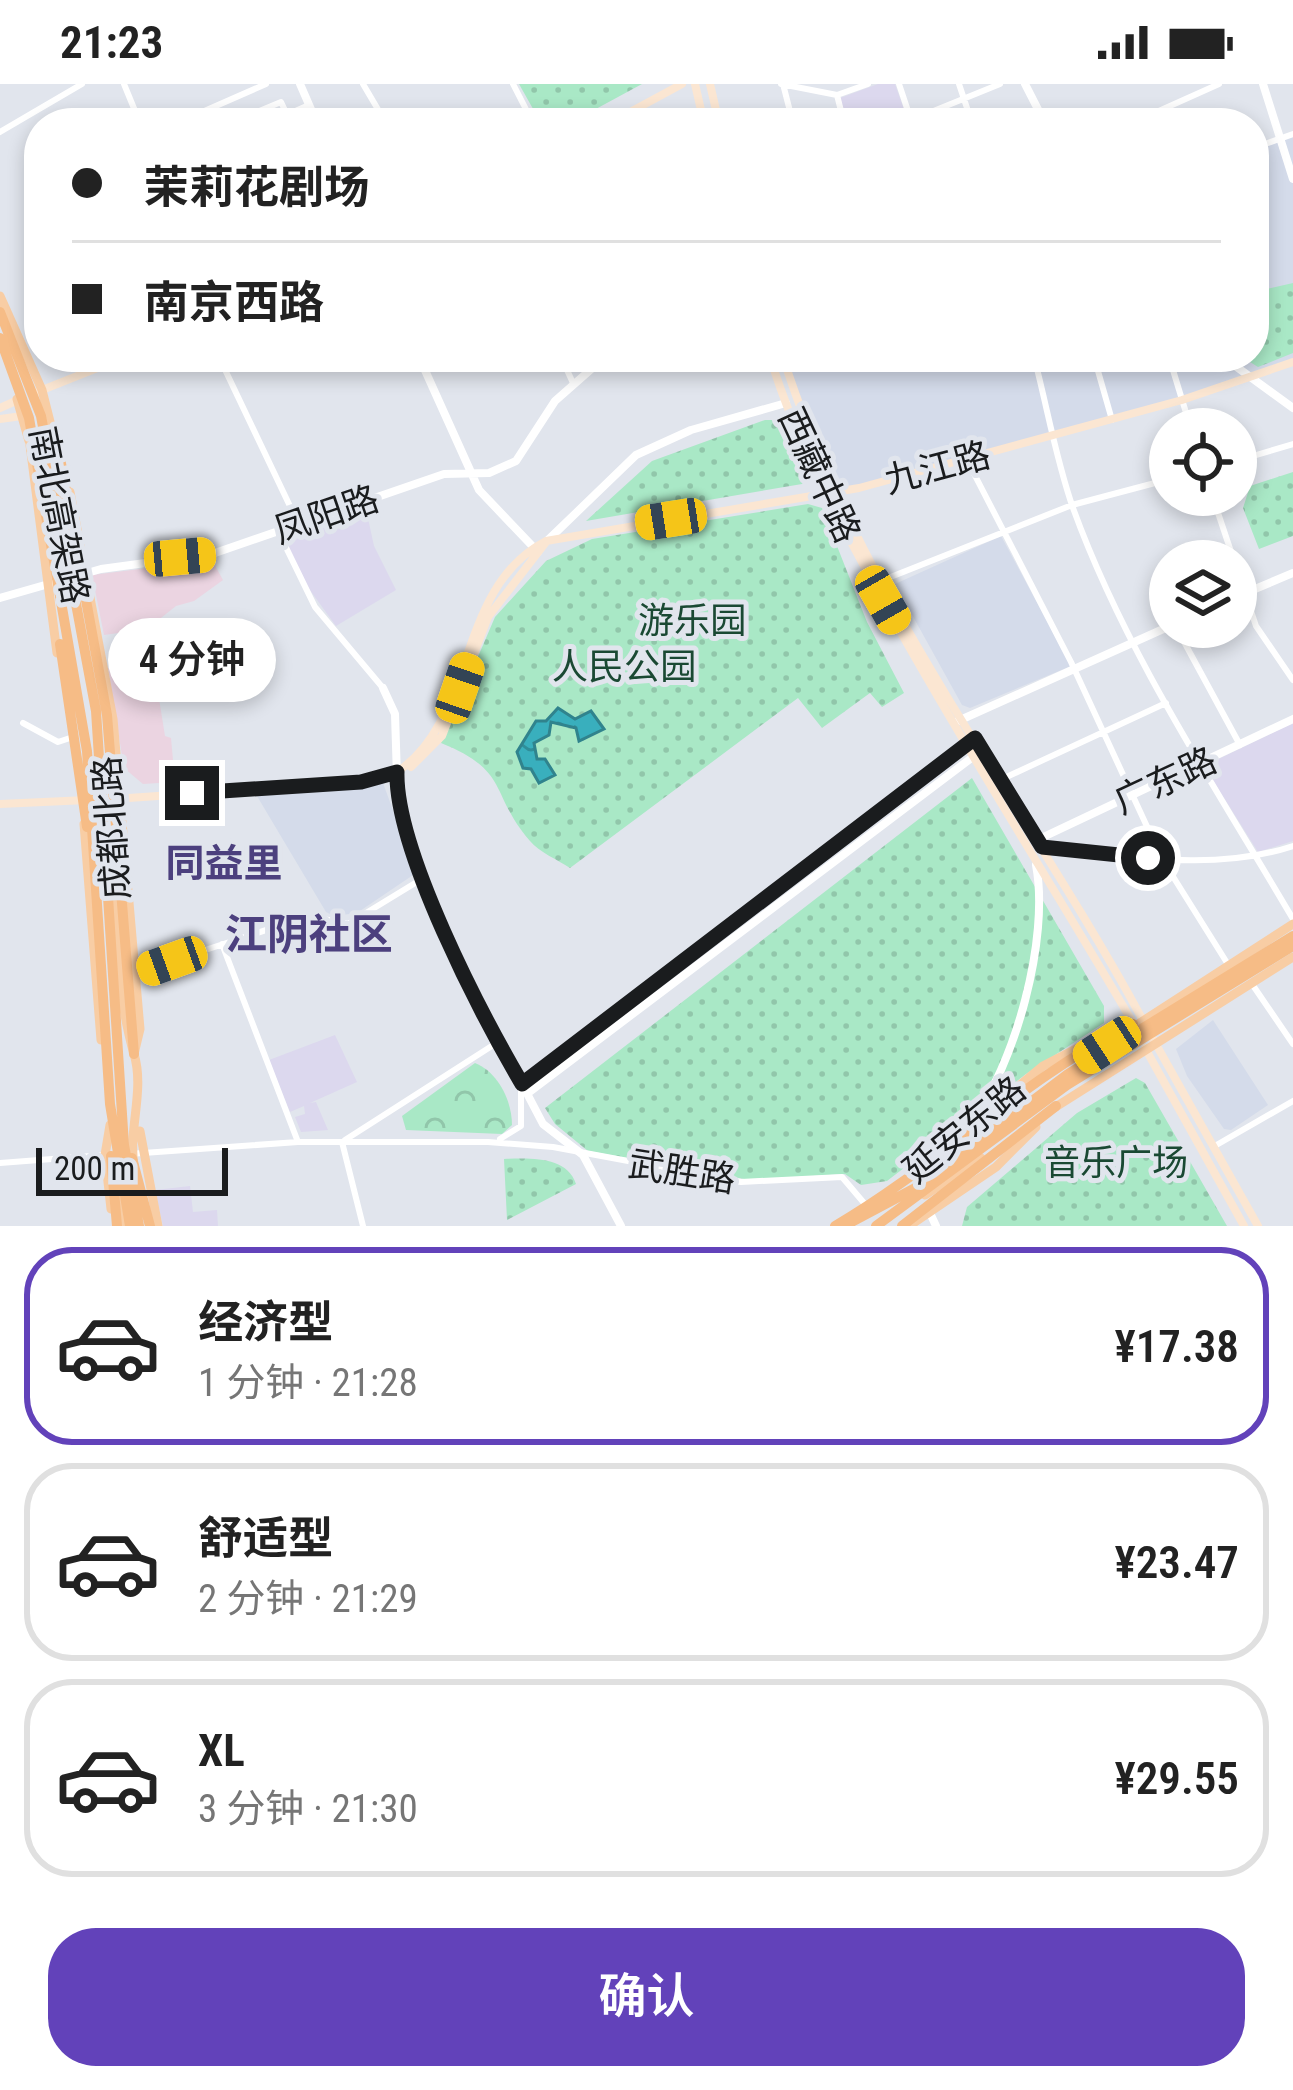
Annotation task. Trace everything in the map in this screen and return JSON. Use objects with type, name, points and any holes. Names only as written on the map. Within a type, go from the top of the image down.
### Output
[{"type":"highway","name":"南北高架路","points":[[0,312],[41,416],[114,798],[123,1114],[132,1225]]},
{"type":"highway","name":"南北高架路","points":[[0,338],[29,418],[91,779],[110,1104],[132,1225]]},
{"type":"highway","points":[[30,445],[78,756],[99,1023]]},
{"type":"highway","points":[[60,458],[110,717],[114,798]]},
{"type":"highway","points":[[70,709],[73,675]]},
{"type":"highway","points":[[91,681],[110,717]]},
{"type":"highway","points":[[78,756],[91,779]]},
{"type":"highway","points":[[111,761],[134,1054]]},
{"type":"highway","points":[[841,1226],[921,1185],[1068,1074],[1268,950],[1293,928]]},
{"type":"highway","points":[[902,1222],[1067,1085],[1293,952]]},
{"type":"highway","points":[[841,1226],[917,1175],[1024,1089],[1137,1023]]},
{"type":"highway","points":[[875,1226],[902,1222],[974,1175],[1056,1106]]},
{"type":"main road","points":[[638,108],[682,84]]},
{"type":"main road","points":[[0,296],[24,350]]},
{"type":"main road","points":[[0,349],[30,445],[85,801],[99,1023]]},
{"type":"main road","points":[[34,372],[60,458]]},
{"type":"main road","points":[[0,408],[87,372]]},
{"type":"main road","name":"西藏中路","points":[[775,372],[785,403],[964,746],[1137,1023]]},
{"type":"main road","name":"西藏中路","points":[[788,372],[831,493],[1040,843],[1137,1023]]},
{"type":"main road","name":"九江路","points":[[536,550],[547,541],[831,493],[967,460],[1269,372]]},
{"type":"main road","points":[[0,419],[22,416]]},
{"type":"main road","name":"成都北路","points":[[60,458],[88,604],[114,798],[111,821],[123,1006],[134,1054],[138,1119],[132,1225]]},
{"type":"main road","name":"九江路","points":[[536,550],[573,536]]},
{"type":"main road","points":[[0,804],[361,782],[397,772],[432,740],[482,614],[536,550]]},
{"type":"main road","name":"成都北路","points":[[51,581],[78,756]]},
{"type":"main road","points":[[88,604],[110,717],[140,1043],[134,1054]]},
{"type":"main road","points":[[105,732],[110,717]]},
{"type":"main road","name":"成都北路","points":[[85,801],[106,1005],[99,1023],[110,1155]]},
{"type":"main road","points":[[88,858],[91,835]]},
{"type":"main road","name":"延安东路","points":[[841,1226],[1137,1023],[1293,928]]},
{"type":"main road","name":"延安东路","points":[[875,1226],[1293,952]]},
{"type":"main road","points":[[1137,1023],[1258,1226]]},
{"type":"main road","name":"延安东路","points":[[860,1217],[864,1203],[962,1144],[1042,1066],[1084,1042],[1137,1023]]},
{"type":"main road","points":[[1151,1047],[1244,1226]]},
{"type":"main road","name":"延安东路","points":[[902,1222],[930,1213],[996,1167],[1056,1106]]},
{"type":"main road","points":[[110,1155],[132,1225]]},
{"type":"main road","points":[[110,1155],[132,1225]]},
{"type":"main road","points":[[117,1181],[132,1225]]},
{"type":"street","points":[[41,108],[82,84]]},
{"type":"street","points":[[211,108],[266,84]]},
{"type":"street","points":[[300,84],[310,108]]},
{"type":"street","points":[[782,84],[837,95],[868,84]]},
{"type":"street","points":[[959,84],[967,108]]},
{"type":"street","points":[[942,108],[1000,84]]},
{"type":"street","points":[[1165,108],[1219,84]]},
{"type":"street","points":[[1263,84],[1293,179]]},
{"type":"street","points":[[837,95],[840,108]]},
{"type":"street","points":[[305,108],[309,105]]},
{"type":"street","points":[[1269,143],[1293,134]]},
{"type":"street","points":[[226,372],[298,523]]},
{"type":"street","points":[[425,372],[468,472],[536,550]]},
{"type":"street","points":[[568,372],[572,382]]},
{"type":"street","name":"凤阳路","points":[[0,598],[83,574],[212,554],[444,475],[488,473],[516,460],[572,382],[585,372]]},
{"type":"street","points":[[1038,372],[1072,505],[1134,642],[1293,928]]},
{"type":"street","points":[[1098,372],[1112,420]]},
{"type":"street","points":[[1174,372],[1184,408]]},
{"type":"street","points":[[1242,372],[1293,409]]},
{"type":"street","points":[[547,541],[636,455],[691,430],[785,403]]},
{"type":"street","points":[[1257,455],[1293,444]]},
{"type":"street","points":[[967,460],[1075,670],[1162,859],[1229,966]]},
{"type":"street","points":[[883,580],[1072,505],[1149,485]]},
{"type":"street","points":[[278,531],[315,607],[383,688],[395,714],[398,809],[455,958],[552,1135],[583,1155],[621,1226]]},
{"type":"street","points":[[1257,588],[1293,572]]},
{"type":"street","points":[[1257,630],[1293,680]]},
{"type":"street","points":[[952,724],[1149,636]]},
{"type":"street","points":[[1185,648],[1240,746]]},
{"type":"street","points":[[1000,780],[1166,703]]},
{"type":"street","name":"广东路","points":[[1040,843],[1293,719]]},
{"type":"street","points":[[23,724],[58,742],[73,737]]},
{"type":"street","points":[[522,1084],[975,738]]},
{"type":"street","points":[[528,1093],[982,750]]},
{"type":"street","points":[[1040,843],[1162,859],[1256,857],[1293,846]]},
{"type":"street","points":[[962,1144],[1000,1075],[1025,991],[1033,952],[1034,861]]},
{"type":"street","points":[[135,973],[313,915],[348,924],[424,877]]},
{"type":"street","points":[[221,944],[298,1142]]},
{"type":"street","points":[[1250,981],[1293,1044]]},
{"type":"street","points":[[363,1226],[342,1142],[498,1042]]},
{"type":"street","points":[[488,1142],[510,1137],[521,1126],[522,1084]]},
{"type":"street","points":[[1213,1148],[1293,1101]]},
{"type":"street","name":"武胜路","points":[[0,1163],[298,1142],[488,1142],[741,1181],[837,1177],[851,1182],[864,1203]]},
{"type":"street","points":[[930,1213],[936,1226]]},
{"type":"shaded area","points":[[878,84],[895,84],[903,108],[843,108],[840,98]]},
{"type":"shaded area","points":[[1293,134],[1293,362],[1269,372],[1269,143]]},
{"type":"shaded area","points":[[790,372],[1269,372],[1252,379],[836,492]]},
{"type":"shaded area","points":[[366,509],[374,546],[396,590],[336,626],[304,582],[286,541]]},
{"type":"shaded area","points":[[1001,536],[1071,666],[970,708],[962,705],[895,584]]},
{"type":"shaded area","points":[[212,560],[223,580],[194,601],[176,606],[147,629],[104,635],[92,575]]},
{"type":"shaded area","points":[[153,661],[165,736],[171,738],[175,782],[143,784],[124,768],[108,668]]},
{"type":"shaded area","points":[[1293,723],[1293,841],[1258,852],[1204,766]]},
{"type":"shaded area","points":[[383,783],[416,873],[357,913],[334,916],[326,912],[254,791]]},
{"type":"shaded area","points":[[1213,1020],[1268,1105],[1231,1130],[1224,1129],[1187,1076],[1176,1049]]},
{"type":"shaded area","points":[[335,1035],[357,1082],[310,1103],[316,1102],[328,1130],[301,1132],[295,1117],[305,1114],[304,1106],[290,1112],[269,1060]]},
{"type":"shaded area","points":[[190,1186],[193,1212],[217,1210],[218,1226],[163,1226],[155,1190]]},
{"type":"green space","points":[[519,84],[642,84],[598,108],[533,108]]},
{"type":"green space","points":[[1293,283],[1293,353],[1269,363],[1269,289]]},
{"type":"green space","points":[[775,420],[786,430],[805,479],[802,484],[586,521],[652,461]]},
{"type":"green space","points":[[1293,472],[1293,536],[1259,549],[1246,516],[1257,516],[1257,484]]},
{"type":"green space","name":"人民公园","points":[[808,504],[822,508],[867,622],[904,693],[882,707],[870,693],[822,728],[798,698],[570,868],[530,841],[479,764],[441,743],[495,617],[546,561],[592,539]]},
{"type":"green space","points":[[972,778],[1104,1006],[1104,1023],[1026,1074],[887,1181],[861,1185],[845,1174],[750,1180],[588,1151],[555,1124],[545,1108]]},
{"type":"green space","points":[[475,1063],[502,1088],[512,1125],[502,1134],[406,1130],[402,1116]]},
{"type":"green space","name":"音乐广场","points":[[1136,1078],[1145,1083],[1227,1226],[962,1226],[967,1207],[1077,1113]]},
{"type":"green space","points":[[504,1159],[556,1164],[576,1184],[507,1220]]},
{"type":"water","points":[[558,708],[575,719],[591,711],[604,729],[579,741],[576,728],[551,722],[549,735],[534,743],[537,759],[545,759],[555,775],[539,783],[531,769],[523,768],[517,752],[536,721],[546,721]]},
{"type":"district","name":"同益里","points":[[224,863]]},
{"type":"district","name":"江阴社区","points":[[309,934]]},
{"type":"route","points":[[192,793],[361,782],[397,772],[398,809],[455,958],[522,1084],[975,738],[1042,847],[1148,858]]},
{"type":"park label","name":"游乐园","points":[[692,620]]}]
